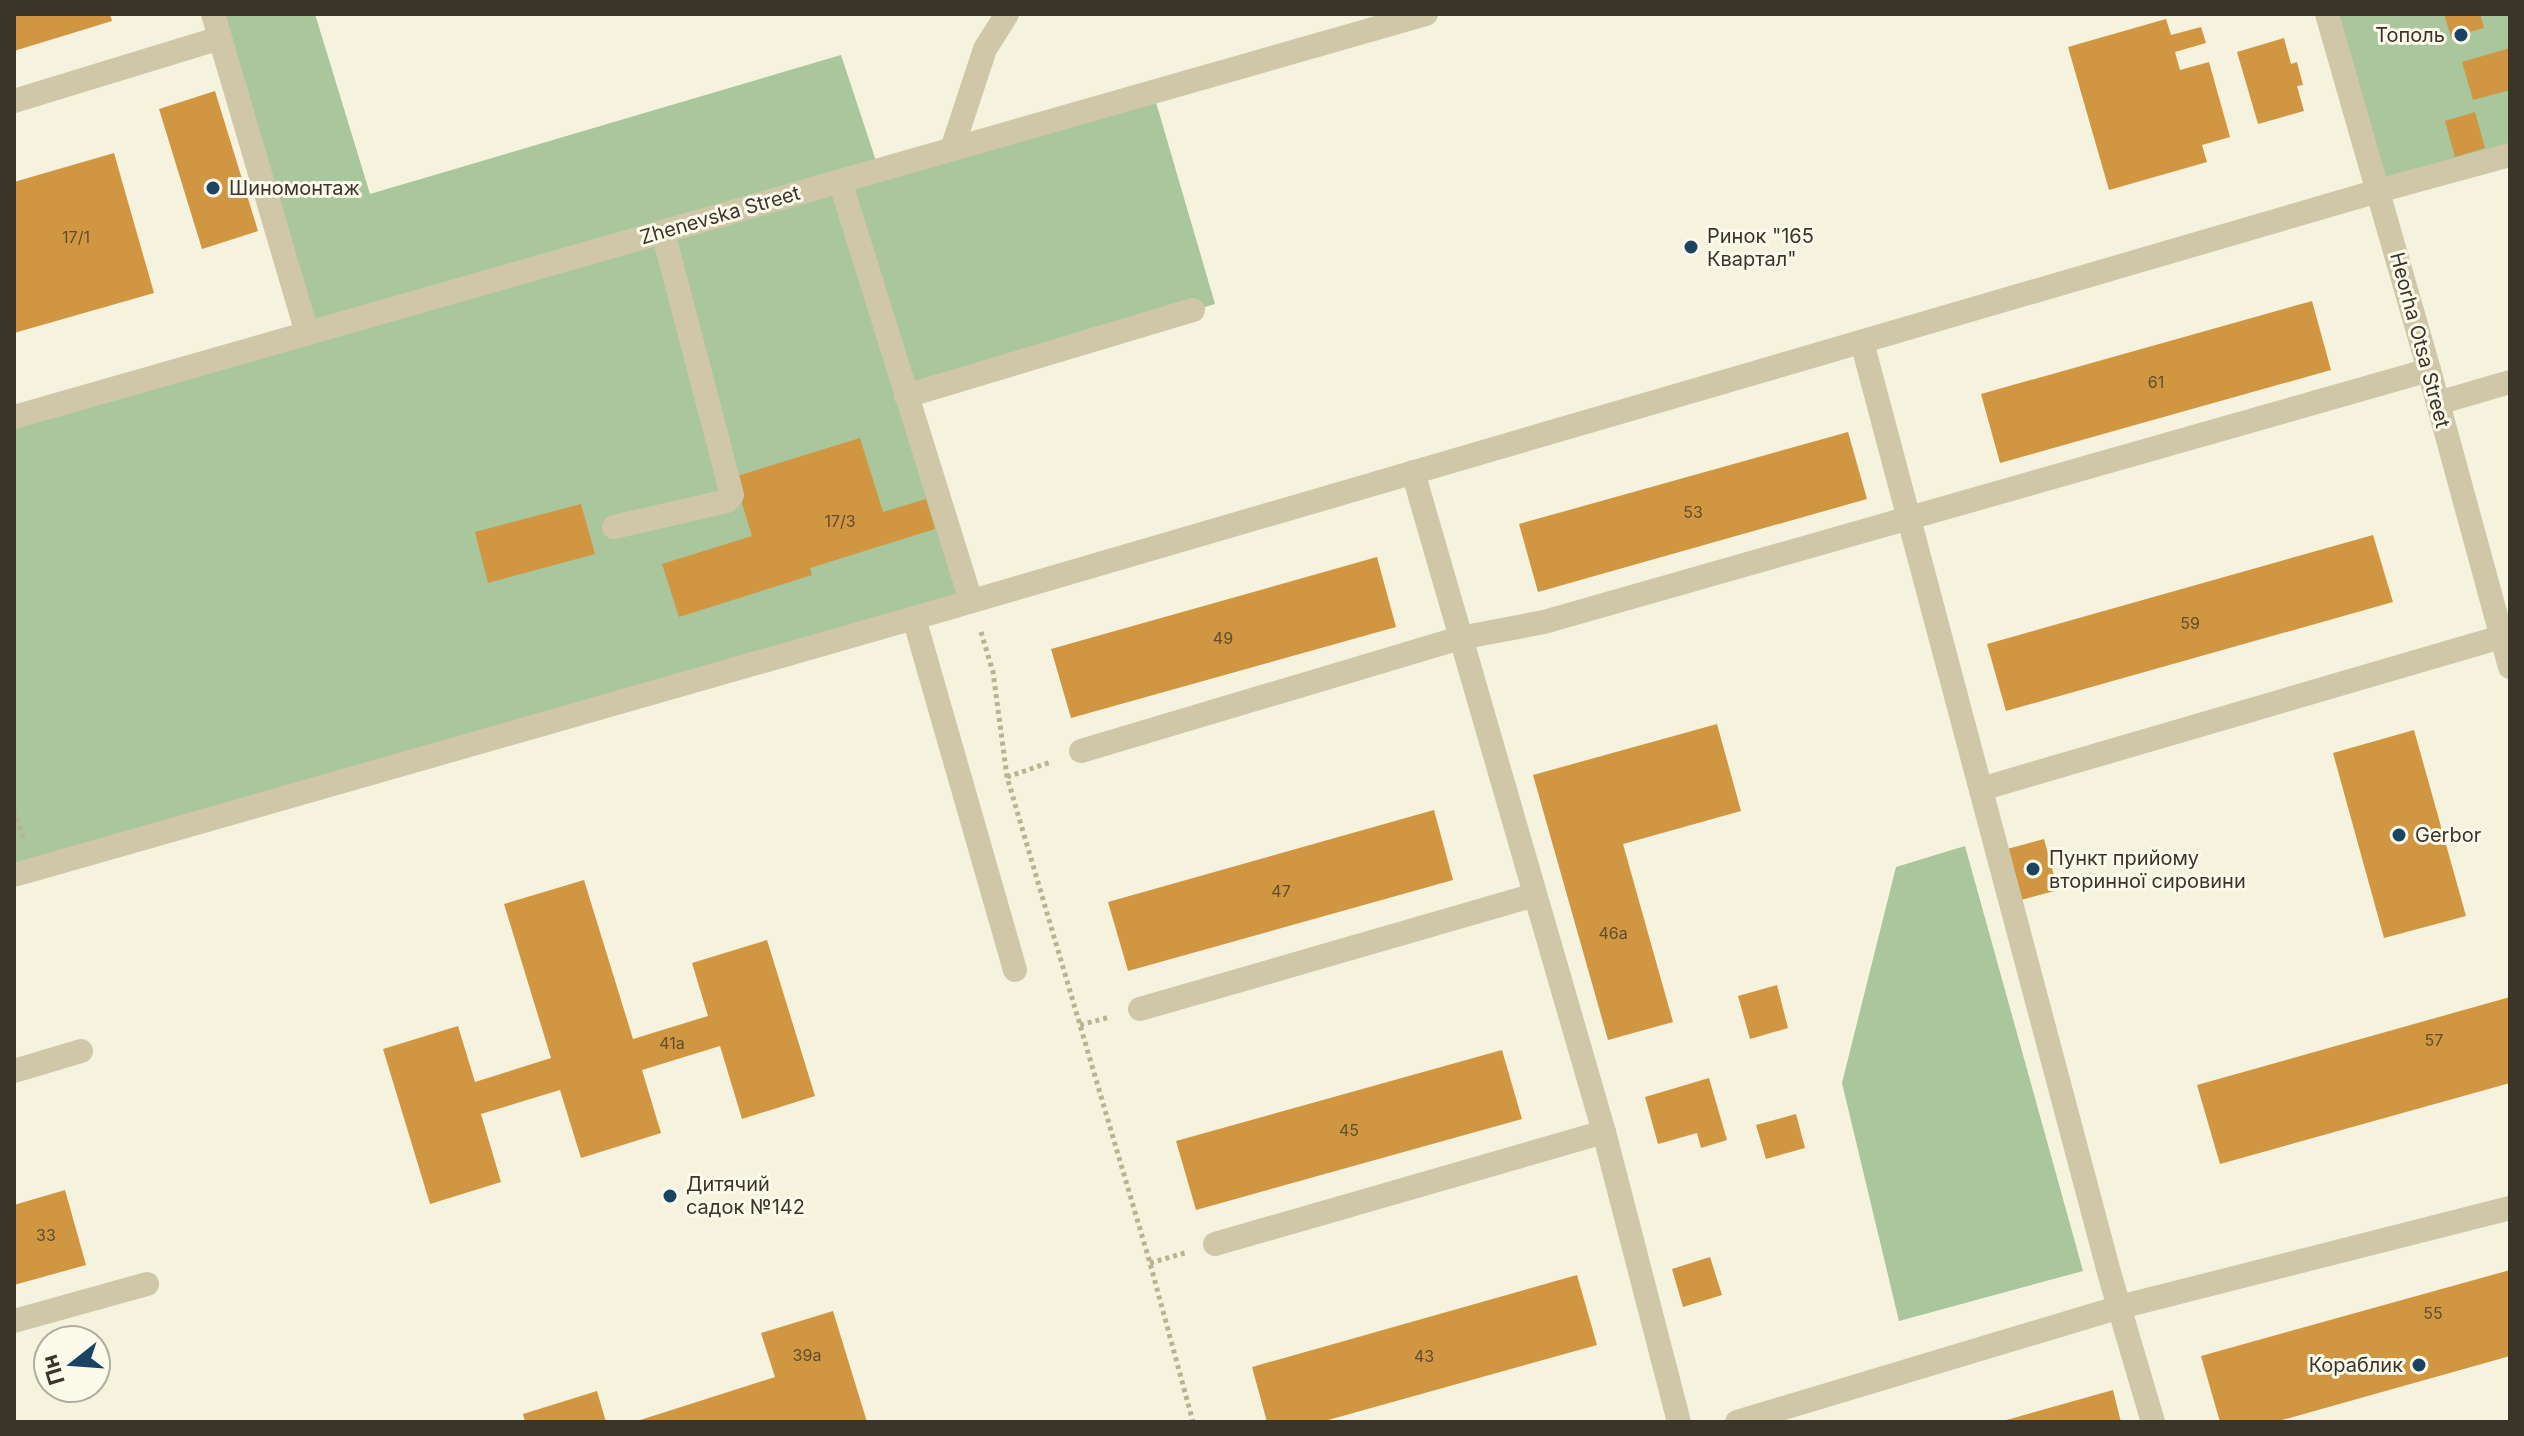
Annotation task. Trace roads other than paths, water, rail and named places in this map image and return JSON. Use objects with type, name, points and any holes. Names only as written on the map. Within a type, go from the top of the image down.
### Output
[{"type":"street","points":[[213,14],[307,333]]},
{"type":"street","points":[[952,149],[985,49],[1007,14]]},
{"type":"street","name":"Zhenevska Street","points":[[14,417],[1426,14]]},
{"type":"street","name":"Heorha Otsa Street","points":[[2327,14],[2510,667]]},
{"type":"street","points":[[14,101],[220,38]]},
{"type":"street","points":[[14,875],[914,618],[2510,155]]},
{"type":"street","points":[[840,181],[971,601]]},
{"type":"street","points":[[614,527],[727,501],[732,495],[663,232]]},
{"type":"street","points":[[906,396],[1193,310]]},
{"type":"street","points":[[1862,342],[2153,1422]]},
{"type":"street","points":[[1081,751],[1460,638],[1544,622],[2429,370]]},
{"type":"street","points":[[2438,403],[2510,382]]},
{"type":"street","points":[[1413,472],[1604,1132],[1679,1422]]},
{"type":"street","points":[[914,618],[1015,970]]},
{"type":"street","points":[[1981,789],[2501,637]]},
{"type":"street","points":[[1140,1009],[1535,895]]},
{"type":"street","points":[[14,1071],[81,1051]]},
{"type":"street","points":[[1215,1244],[1604,1132]]},
{"type":"street","points":[[1737,1422],[2120,1307],[2510,1208]]},
{"type":"street","points":[[14,1321],[147,1284]]},
{"type":"place","name":"Тополь","points":[[2461,35]]},
{"type":"place","name":"Шиномонтаж","points":[[213,188]]},
{"type":"place","name":"Ринок \"165 Квартал\"","points":[[1691,247]]},
{"type":"place","name":"Gerbor","points":[[2399,835]]},
{"type":"place","name":"Пункт прийому вторинної сировини","points":[[2033,869]]},
{"type":"place","name":"Дитячий садок №142","points":[[670,1196]]},
{"type":"place","name":"Кораблик","points":[[2419,1365]]}]
